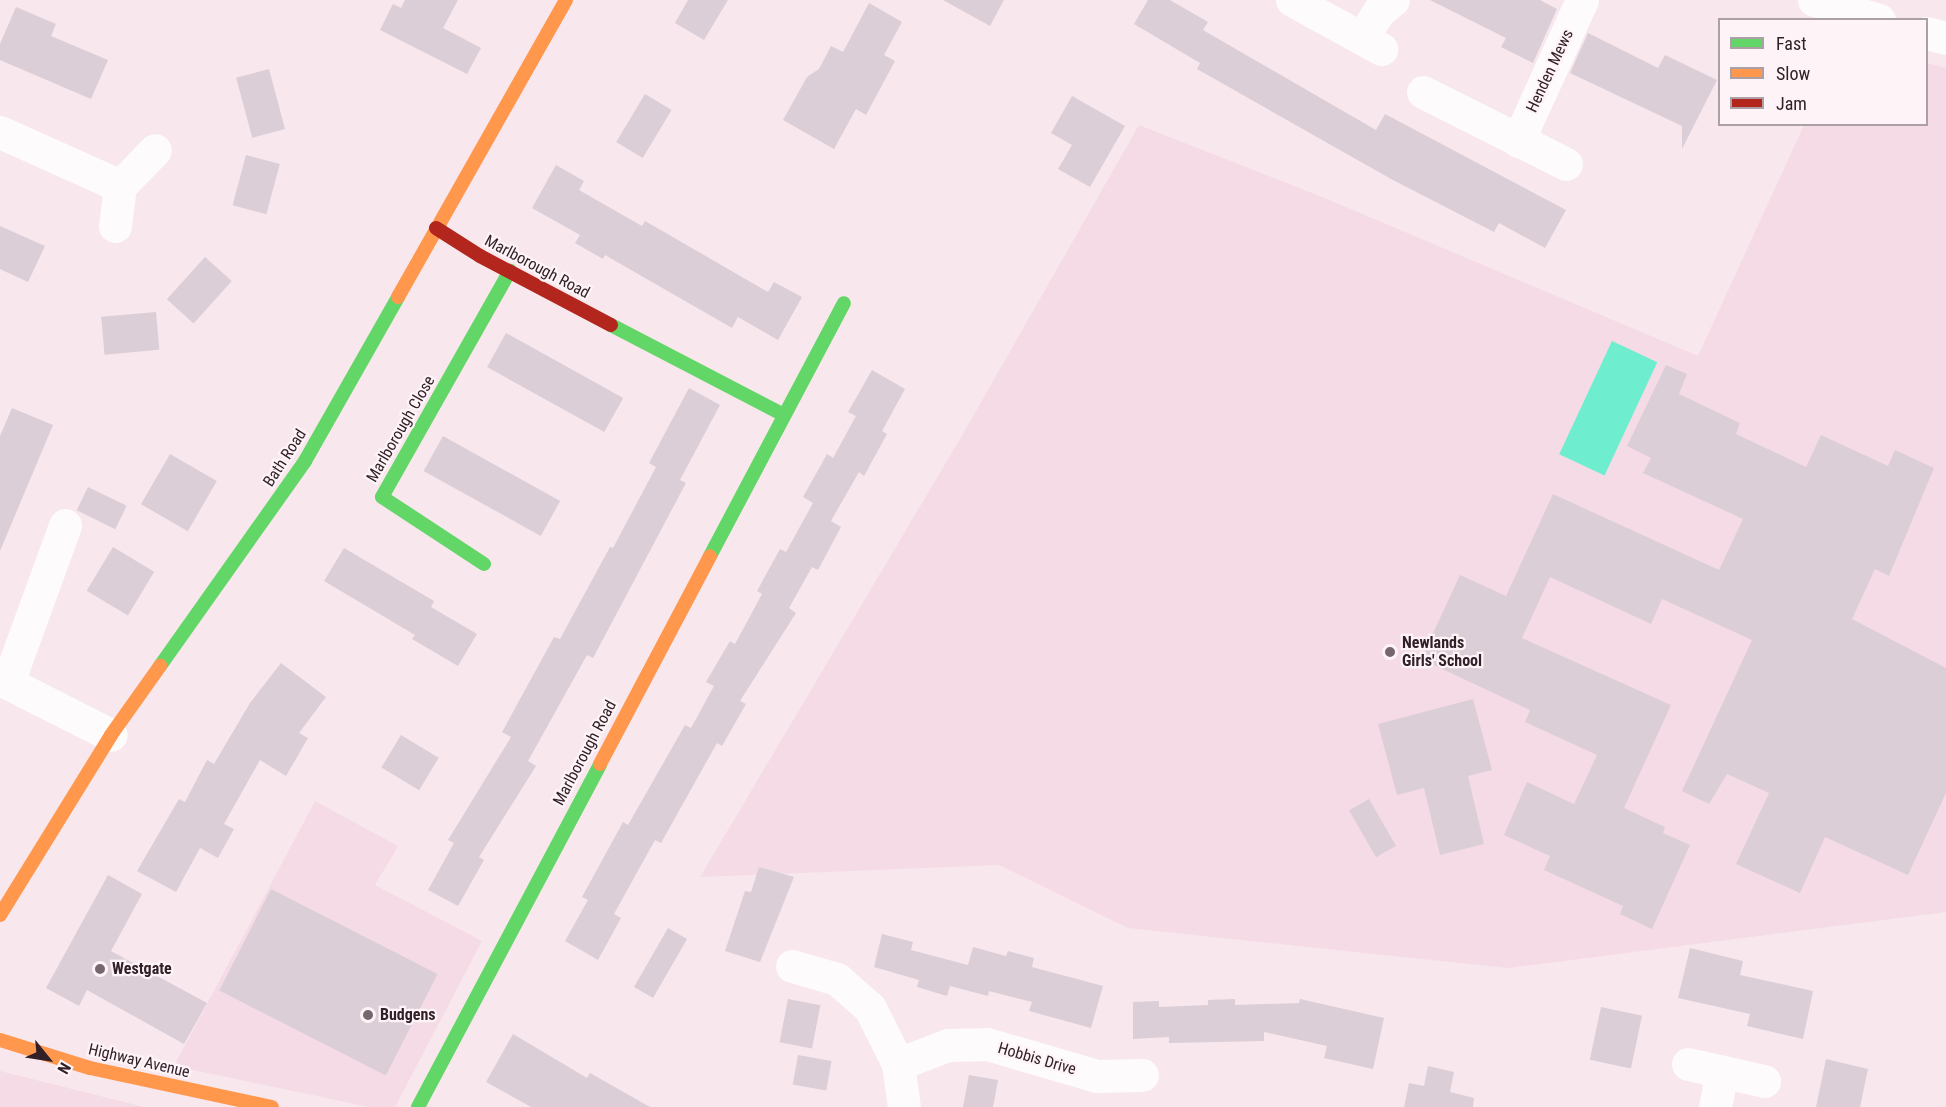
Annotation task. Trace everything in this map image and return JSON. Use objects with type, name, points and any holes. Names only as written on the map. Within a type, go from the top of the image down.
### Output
[{"type":"street","name":"Bath Road","points":[[0,915],[111,735],[305,461],[566,0]]},
{"type":"street","points":[[1292,0],[1372,43],[1378,12],[1393,0]]},
{"type":"street","name":"Henden Mews","points":[[1518,141],[1582,0]]},
{"type":"street","points":[[1831,3],[1873,18]]},
{"type":"street","points":[[1928,34],[1946,38]]},
{"type":"street","points":[[1424,92],[1566,164]]},
{"type":"street","points":[[0,132],[120,186]]},
{"type":"street","points":[[115,226],[120,186],[155,150]]},
{"type":"street","name":"Marlborough Road","points":[[436,228],[510,271],[784,415]]},
{"type":"street","name":"Marlborough Close","points":[[484,564],[382,497],[510,271]]},
{"type":"street","name":"Marlborough Road","points":[[418,1107],[844,303]]},
{"type":"street","points":[[65,525],[4,681],[111,735]]},
{"type":"street","points":[[792,966],[837,979],[870,1008],[898,1064],[904,1107]]},
{"type":"street","name":"Highway Avenue","points":[[0,1040],[90,1068],[239,1103],[273,1107]]},
{"type":"street","name":"Hobbis Drive","points":[[898,1064],[948,1045],[987,1044],[1097,1076],[1142,1075]]},
{"type":"street","points":[[1688,1064],[1764,1081]]},
{"type":"street","points":[[1715,1107],[1722,1072]]},
{"type":"shaded area","name":"Newlands Girls' School","points":[[1928,63],[1946,68],[1946,912],[1508,968],[1128,928],[999,865],[700,877],[960,439],[1139,125],[1327,199],[1698,356],[1804,126],[1928,126]]},
{"type":"shaded area","points":[[1612,341],[1657,362],[1604,475],[1559,454]]},
{"type":"shaded area","points":[[315,801],[398,846],[375,885],[482,941],[395,1107],[369,1107],[174,1066]]},
{"type":"shaded area","points":[[0,1071],[144,1107],[0,1107]]},
{"type":"building","points":[[405,0],[458,0],[443,28],[481,48],[467,74],[380,30],[393,4],[401,8]]},
{"type":"building","points":[[688,0],[728,0],[704,40],[675,23]]},
{"type":"building","points":[[943,0],[1004,0],[990,26]]},
{"type":"building","points":[[1148,0],[1170,0],[1208,22],[1203,30],[1376,130],[1385,114],[1566,210],[1545,248],[1499,223],[1494,232],[1391,179],[1197,69],[1200,63],[1134,24]]},
{"type":"building","points":[[1430,0],[1540,0],[1557,9],[1533,63],[1501,47],[1506,38]]},
{"type":"building","points":[[869,3],[902,22],[884,55],[895,61],[866,115],[856,109],[834,149],[783,120],[807,77],[819,69],[831,46],[843,52]]},
{"type":"building","points":[[16,7],[56,24],[51,36],[108,60],[91,99],[0,60],[0,44]]},
{"type":"building","points":[[1588,33],[1658,68],[1665,55],[1717,80],[1682,149],[1682,126],[1570,73]]},
{"type":"building","points":[[269,69],[285,129],[252,138],[236,78]]},
{"type":"building","points":[[645,94],[672,110],[643,158],[616,142]]},
{"type":"building","points":[[1072,96],[1125,126],[1090,187],[1058,169],[1072,145],[1051,133]]},
{"type":"building","points":[[246,155],[280,164],[266,214],[233,205]]},
{"type":"building","points":[[556,165],[584,181],[579,190],[642,226],[645,221],[768,292],[774,282],[802,297],[778,340],[738,317],[732,328],[605,255],[603,259],[575,243],[580,235],[532,208]]},
{"type":"building","points":[[0,226],[45,246],[28,282],[0,269]]},
{"type":"building","points":[[205,257],[232,281],[194,323],[167,299]]},
{"type":"building","points":[[156,312],[159,350],[105,355],[101,317]]},
{"type":"building","points":[[506,333],[623,398],[604,432],[487,367]]},
{"type":"building","points":[[1666,365],[1687,374],[1679,394],[1740,423],[1736,434],[1806,467],[1821,435],[1888,466],[1895,450],[1934,468],[1889,576],[1875,569],[1852,619],[1946,668],[1946,793],[1908,875],[1825,837],[1800,893],[1736,864],[1769,793],[1727,774],[1709,804],[1682,791],[1752,640],[1662,599],[1651,624],[1550,577],[1522,638],[1671,705],[1624,808],[1665,827],[1663,833],[1690,845],[1652,929],[1620,914],[1623,906],[1544,870],[1550,856],[1504,835],[1527,782],[1574,804],[1597,755],[1525,722],[1530,710],[1421,659],[1460,575],[1506,596],[1553,494],[1719,570],[1743,519],[1643,473],[1651,458],[1627,446]]},
{"type":"building","points":[[872,370],[905,389],[882,431],[887,434],[864,476],[859,472],[831,521],[841,527],[818,570],[812,567],[789,608],[796,613],[740,701],[746,704],[722,746],[717,743],[661,843],[655,840],[614,914],[621,918],[598,960],[565,941],[588,900],[582,897],[623,822],[628,825],[685,725],[691,728],[714,686],[706,682],[730,641],[735,644],[762,594],[757,591],[780,549],[786,552],[813,503],[803,497],[827,454],[833,458],[856,416],[848,412]]},
{"type":"building","points":[[689,388],[720,405],[680,480],[686,483],[593,658],[587,655],[528,761],[536,766],[479,857],[484,860],[458,906],[428,890],[454,843],[448,840],[511,737],[502,732],[554,637],[560,639],[610,547],[613,548],[656,467],[649,463]]},
{"type":"building","points":[[12,408],[53,425],[0,551],[0,436]]},
{"type":"building","points":[[443,436],[560,501],[541,536],[424,471]]},
{"type":"building","points":[[170,454],[217,481],[188,531],[141,504]]},
{"type":"building","points":[[88,487],[127,506],[115,529],[77,510]]},
{"type":"building","points":[[113,547],[154,572],[128,615],[87,591]]},
{"type":"building","points":[[344,548],[434,601],[431,607],[477,634],[458,666],[412,639],[415,635],[324,581]]},
{"type":"building","points":[[281,663],[326,697],[299,733],[308,738],[286,776],[260,760],[224,824],[234,829],[218,858],[200,848],[176,892],[137,871],[179,799],[185,802],[207,760],[214,764],[250,703]]},
{"type":"building","points":[[1473,699],[1492,770],[1468,776],[1484,844],[1440,855],[1424,788],[1397,795],[1378,724]]},
{"type":"building","points":[[401,735],[439,758],[419,790],[381,768]]},
{"type":"building","points":[[1369,799],[1396,846],[1376,857],[1349,811]]},
{"type":"building","points":[[759,867],[794,877],[760,962],[725,951],[745,891],[751,892]]},
{"type":"building","name":"Westgate","points":[[108,875],[142,894],[111,951],[207,1003],[184,1044],[87,990],[79,1006],[46,988]]},
{"type":"building","points":[[271,889],[438,974],[386,1075],[219,991]]},
{"type":"building","points":[[668,928],[687,939],[653,998],[634,987]]},
{"type":"building","points":[[882,934],[913,942],[911,950],[968,965],[973,947],[1006,956],[1008,951],[1034,958],[1032,967],[1103,986],[1091,1028],[1029,1011],[1032,1002],[989,991],[988,996],[950,986],[947,996],[917,987],[919,980],[874,967]]},
{"type":"building","points":[[1690,948],[1743,961],[1740,975],[1813,991],[1803,1039],[1747,1026],[1750,1014],[1678,998]]},
{"type":"building","points":[[788,999],[820,1005],[812,1048],[780,1042]]},
{"type":"building","points":[[1235,999],[1235,1005],[1299,1003],[1300,999],[1384,1018],[1373,1069],[1324,1058],[1327,1046],[1264,1032],[1264,1041],[1169,1043],[1169,1037],[1133,1039],[1133,1002],[1159,1001],[1159,1007],[1208,1005],[1208,1000]]},
{"type":"building","points":[[1601,1007],[1642,1016],[1631,1069],[1590,1060]]},
{"type":"building","points":[[513,1034],[587,1078],[590,1073],[650,1107],[531,1107],[486,1082]]},
{"type":"building","points":[[798,1055],[831,1061],[826,1090],[793,1085]]},
{"type":"building","points":[[1826,1059],[1868,1069],[1860,1107],[1816,1107]]},
{"type":"building","points":[[1428,1066],[1454,1072],[1450,1092],[1474,1098],[1473,1107],[1404,1107],[1409,1083],[1424,1086]]},
{"type":"building","points":[[969,1075],[998,1080],[993,1107],[963,1107]]},
{"type":"traffic: fast","points":[[484,564],[382,497],[510,271]]},
{"type":"traffic: fast","points":[[160,666],[305,461],[398,297]]},
{"type":"traffic: fast","points":[[710,556],[844,303]]},
{"type":"traffic: fast","points":[[611,325],[784,415]]},
{"type":"traffic: fast","points":[[418,1107],[600,764]]},
{"type":"traffic: slow","points":[[398,297],[566,0]]},
{"type":"traffic: slow","points":[[600,764],[710,556]]},
{"type":"traffic: slow","points":[[0,915],[111,735],[160,666]]},
{"type":"traffic: slow","points":[[0,1040],[90,1068],[272,1107]]},
{"type":"traffic: jam","points":[[436,228],[480,256],[611,325]]},
{"type":"place","name":"Newlands Girls' School","points":[[1390,652]]},
{"type":"place","name":"Westgate","points":[[100,969]]},
{"type":"place","name":"Budgens","points":[[368,1015]]}]
